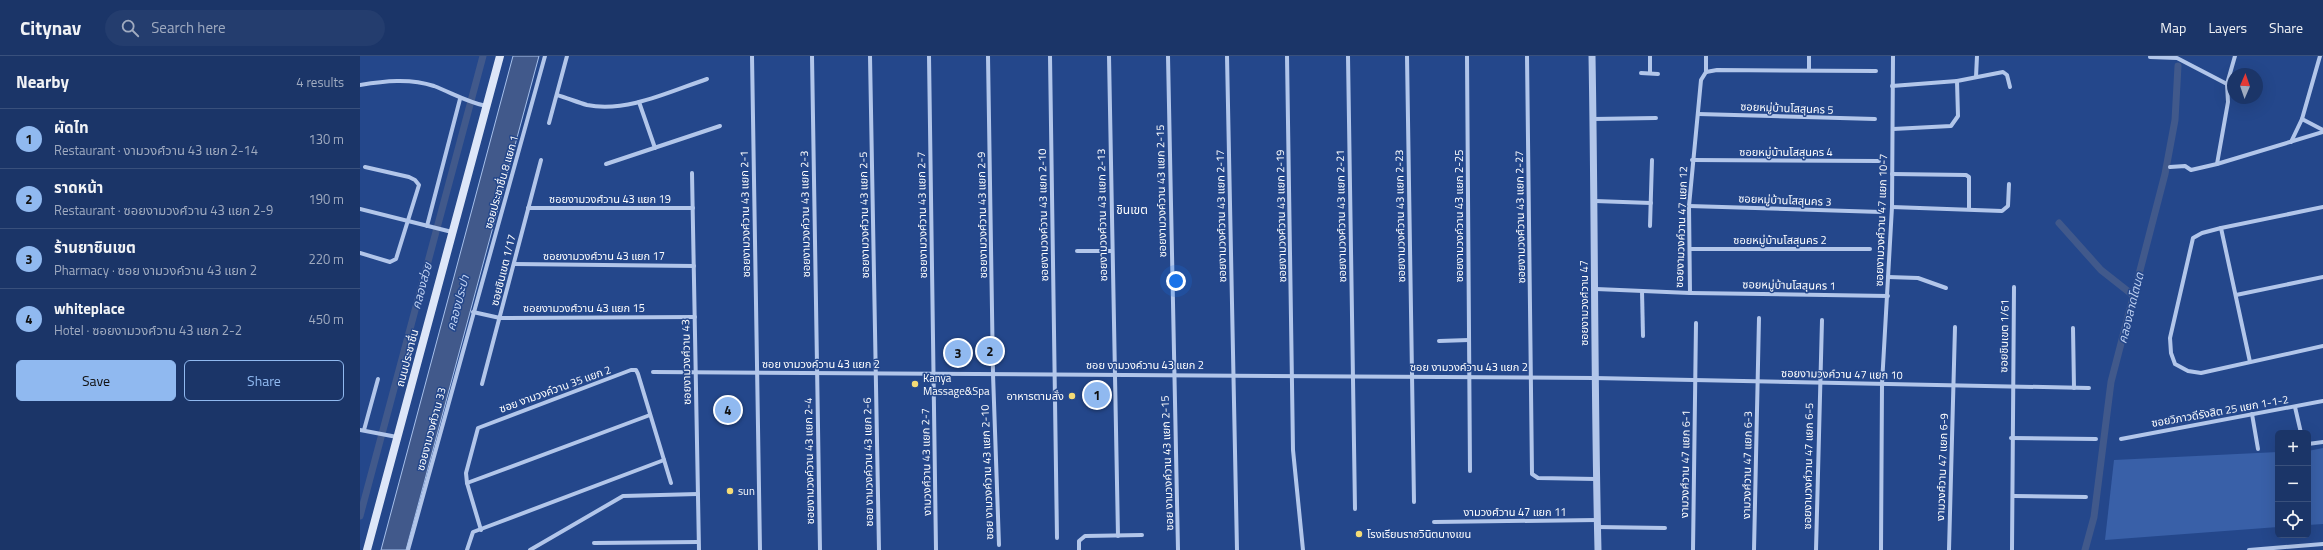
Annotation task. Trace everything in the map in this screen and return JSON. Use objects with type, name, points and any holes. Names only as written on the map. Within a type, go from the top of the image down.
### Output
[{"type":"main road","name":"ถนนประชาชื่น","points":[[367,550],[393,436],[452,232],[500,56]]},
{"type":"street","name":"ซอยประชาชื่น 8 แยก 1","points":[[473,312],[545,56]]},
{"type":"street","points":[[549,123],[567,56]]},
{"type":"street","name":"ซอยงามวงศ์วาน 43 แยก 2-1","points":[[752,56],[760,550]]},
{"type":"street","name":"ซอยงามวงค์วาน 43 แยก 2-3","points":[[812,56],[816,372]]},
{"type":"street","name":"ซอยงามวงศ์วาน 43 แยก 2-5","points":[[870,56],[876,373]]},
{"type":"street","name":"ซอยงามวงศ์วาน 43 แยก 2-7","points":[[929,56],[933,373]]},
{"type":"street","name":"ซอยงามวงศ์วาน 43 แยก 2-9","points":[[988,56],[993,374]]},
{"type":"street","name":"ซอยงามวงค์วาน 43 แยก 2-10","points":[[1050,56],[1057,538]]},
{"type":"street","name":"ซอยงามวงศ์วาน 43 แยก 2-13","points":[[1109,56],[1113,374],[1118,536]]},
{"type":"street","name":"ซอยงามวงค์วาน 43 แยก 2-15","points":[[1168,56],[1173,375]]},
{"type":"street","name":"ซอยงามวงศ์วาน 43 แยก 2-17","points":[[1227,56],[1237,550]]},
{"type":"street","name":"ซอยงามวงศ์วาน 43 แยก 2-19","points":[[1287,56],[1293,450],[1302,550]]},
{"type":"street","name":"ซอยงามวงศ์วาน 43 แยก 2-21","points":[[1348,56],[1355,509]]},
{"type":"street","name":"ซอยงามวงศ์วาน 43 แยก 2-23","points":[[1407,56],[1414,502]]},
{"type":"street","name":"ซอยงามวงค์วาน 43 แยก 2-25","points":[[1467,56],[1470,471]]},
{"type":"street","name":"ซอยงามวงศ์วาน 43 แยก 2-27","points":[[1527,56],[1532,474],[1538,478],[1596,480]]},
{"type":"street","name":"ซอยงามวงศ์วาน 47","points":[[1592,56],[1596,289],[1594,378],[1598,550]]},
{"type":"street","points":[[1650,56],[1650,73]]},
{"type":"street","name":"ซอยงามวงค์วาน 47 แยก 12","points":[[1596,289],[1690,292],[1689,206],[1692,160],[1701,80],[1706,72],[1706,56]]},
{"type":"street","points":[[1809,56],[1809,70]]},
{"type":"street","name":"ซอยงามวงศ์วาน 47 แยก 10-7","points":[[1881,550],[1882,384],[1892,207],[1893,56]]},
{"type":"street","points":[[1976,77],[1978,56]]},
{"type":"street","points":[[2232,68],[2235,56]]},
{"type":"street","points":[[2291,142],[2302,119],[2320,56]]},
{"type":"street","points":[[2150,57],[2177,58],[2227,84]]},
{"type":"street","points":[[1706,72],[1717,70],[1876,71]]},
{"type":"street","points":[[1892,86],[1957,81],[2002,72],[2007,75],[2010,87]]},
{"type":"street","points":[[1641,74],[1658,74]]},
{"type":"street","points":[[557,95],[588,105],[612,106],[639,102],[707,79]]},
{"type":"street","points":[[360,85],[386,81],[408,81],[433,86],[461,100],[486,106]]},
{"type":"street","points":[[1893,129],[1951,126],[1958,116],[1957,81]]},
{"type":"street","points":[[428,226],[461,100]]},
{"type":"street","points":[[639,102],[655,148]]},
{"type":"street","points":[[2217,164],[2228,104]]},
{"type":"street","name":"ซอยหมู่บ้านโสสุนคร 5","points":[[1698,114],[1875,119]]},
{"type":"street","points":[[1593,119],[1656,118]]},
{"type":"street","points":[[2302,119],[2323,131]]},
{"type":"street","points":[[606,164],[720,126]]},
{"type":"street","points":[[2170,167],[2185,166],[2191,170],[2217,164],[2323,131]]},
{"type":"street","name":"ซอยชินเขต 1/17","points":[[482,384],[540,160]]},
{"type":"street","points":[[1650,226],[1652,160]]},
{"type":"street","name":"ซอยหมู่บ้านโสสุนคร 4","points":[[1692,160],[1879,161]]},
{"type":"street","points":[[360,253],[394,261],[398,257],[419,185],[409,177],[365,167]]},
{"type":"street","name":"ซอยงามวงศ์วาน 43","points":[[692,173],[699,550]]},
{"type":"street","points":[[1892,174],[1966,175],[1969,177],[1969,209]]},
{"type":"street","points":[[1892,207],[2006,209],[2008,206],[2009,184]]},
{"type":"street","points":[[1594,201],[1650,203]]},
{"type":"street","name":"ซอยหมู่บ้านโสสุนคร 3","points":[[1689,206],[1881,212]]},
{"type":"street","points":[[2323,206],[2221,228],[2202,233],[2193,238],[2170,338],[2171,354],[2175,364],[2188,371],[2201,373],[2323,346]]},
{"type":"street","name":"ซอยงามวงศ์วาน 43 แยก 19","points":[[528,208],[693,208]]},
{"type":"street","points":[[360,209],[452,232]]},
{"type":"street","points":[[2221,228],[2250,362]]},
{"type":"street","name":"ซอยหมู่บ้านโสสุนคร 2","points":[[1690,248],[1870,249]]},
{"type":"street","points":[[1077,251],[1112,251]]},
{"type":"street","name":"ซอยงามวงศ์วาน 43 แยก 17","points":[[514,264],[694,266]]},
{"type":"street","points":[[1888,277],[1918,278],[1946,288]]},
{"type":"street","points":[[2236,295],[2323,277]]},
{"type":"street","name":"ซอยชินเขต 1/61","points":[[2012,550],[2014,496],[2011,438],[2014,287]]},
{"type":"street","points":[[1642,291],[1643,336]]},
{"type":"street","name":"ซอยหมู่บ้านโสสุนคร 1","points":[[1690,292],[1888,296]]},
{"type":"street","name":"ซอยงามวงศ์วาน 43 แยก 15","points":[[473,312],[500,318],[695,317]]},
{"type":"street","name":"ซอยงามวงศ์วาน 33","points":[[408,550],[473,312]]},
{"type":"street","name":"งามวงศ์วาน 47 แยก 6-3","points":[[1754,550],[1759,318]]},
{"type":"street","name":"ซอยงามวงศ์วาน 47 แยก 6-5","points":[[1816,550],[1819,382],[1822,320]]},
{"type":"street","name":"งามวงศ์วาน 47 แยก 6-1","points":[[1693,550],[1696,323]]},
{"type":"street","name":"งามวงศ์วาน 47 แยก 6-9","points":[[1949,550],[1956,327]]},
{"type":"street","points":[[2073,328],[2074,388]]},
{"type":"street","points":[[1439,342],[1469,340]]},
{"type":"street","name":"ซอย งามวงค์วาน 35 แยก 2","points":[[467,483],[466,473],[481,426],[631,370],[636,370],[650,415]]},
{"type":"street","name":"ซอย งามวงค์วาน 43 แยก 2","points":[[653,372],[1470,376],[1594,378]]},
{"type":"street","name":"ซอยงามวงค์วาน 43 แยก 2-4","points":[[816,372],[820,550]]},
{"type":"street","name":"ซอย งามวงค์วาน 43 แยก 2-6","points":[[876,373],[878,550]]},
{"type":"street","name":"งามวงศ์วาน 43 แยก 2-7","points":[[933,373],[936,550]]},
{"type":"street","name":"ซอย งามวงค์วาน 43 แยก 2-10","points":[[993,374],[999,545]]},
{"type":"street","name":"ซอย งามวงค์วาน 43 แยก 2-15","points":[[1173,375],[1178,550]]},
{"type":"street","name":"ซอยงามวงค์วาน 47 แยก 10","points":[[1594,378],[2090,388]]},
{"type":"street","points":[[378,379],[362,430],[393,436]]},
{"type":"street","name":"ซอยวิภาวดีรังสิต 25 แยก 1-1-2","points":[[2121,439],[2323,400]]},
{"type":"street","points":[[2295,406],[2300,430]]},
{"type":"street","points":[[2252,414],[2258,449]]},
{"type":"street","points":[[481,530],[467,483],[650,415],[671,483]]},
{"type":"street","points":[[2011,438],[2096,438]]},
{"type":"street","points":[[2311,444],[2323,442]]},
{"type":"street","points":[[467,550],[471,534],[664,460]]},
{"type":"street","points":[[530,550],[620,497],[698,494]]},
{"type":"street","points":[[2014,496],[2086,497]]},
{"type":"street","name":"งามวงศ์วาน 47 แยก 11","points":[[1434,522],[1597,523],[1665,528]]},
{"type":"street","points":[[1079,550],[1079,541],[1083,537],[1142,535]]},
{"type":"street","points":[[594,543],[698,542]]},
{"type":"street","points":[[2250,550],[2323,544]]},
{"type":"shaded area","points":[[2323,448],[2323,524],[2311,525],[2311,450]]},
{"type":"shaded area","points":[[2275,452],[2275,527],[2105,540],[2114,460]]},
{"type":"water","name":"คลองประปา","points":[[513,56],[539,56],[406,550],[381,550]]},
{"type":"waterway","name":"คลองส่วย","points":[[360,516],[483,56]]},
{"type":"waterway","name":"คลองลาดโตนด","points":[[2085,550],[2094,517],[2111,382],[2165,174],[2175,120],[2178,66]]},
{"type":"waterway","points":[[2059,223],[2101,270],[2134,296]]},
{"type":"place","name":"ราดหน้า","points":[[990,351]]},
{"type":"place","name":"ร้านยาชินเขต","points":[[958,353]]},
{"type":"place","name":"Kanya Massage&Spa","points":[[915,384]]},
{"type":"place","name":"ผัดไท","points":[[1097,395]]},
{"type":"place","name":"อาหารตามสั่ง","points":[[1072,396]]},
{"type":"place","name":"whiteplace","points":[[728,410]]},
{"type":"place","name":"sun","points":[[730,491]]},
{"type":"place","name":"โรงเรียนราชวินิตบางเขน","points":[[1359,534]]},
{"type":"district","name":"ชินเขต","points":[[1132,210]]}]
